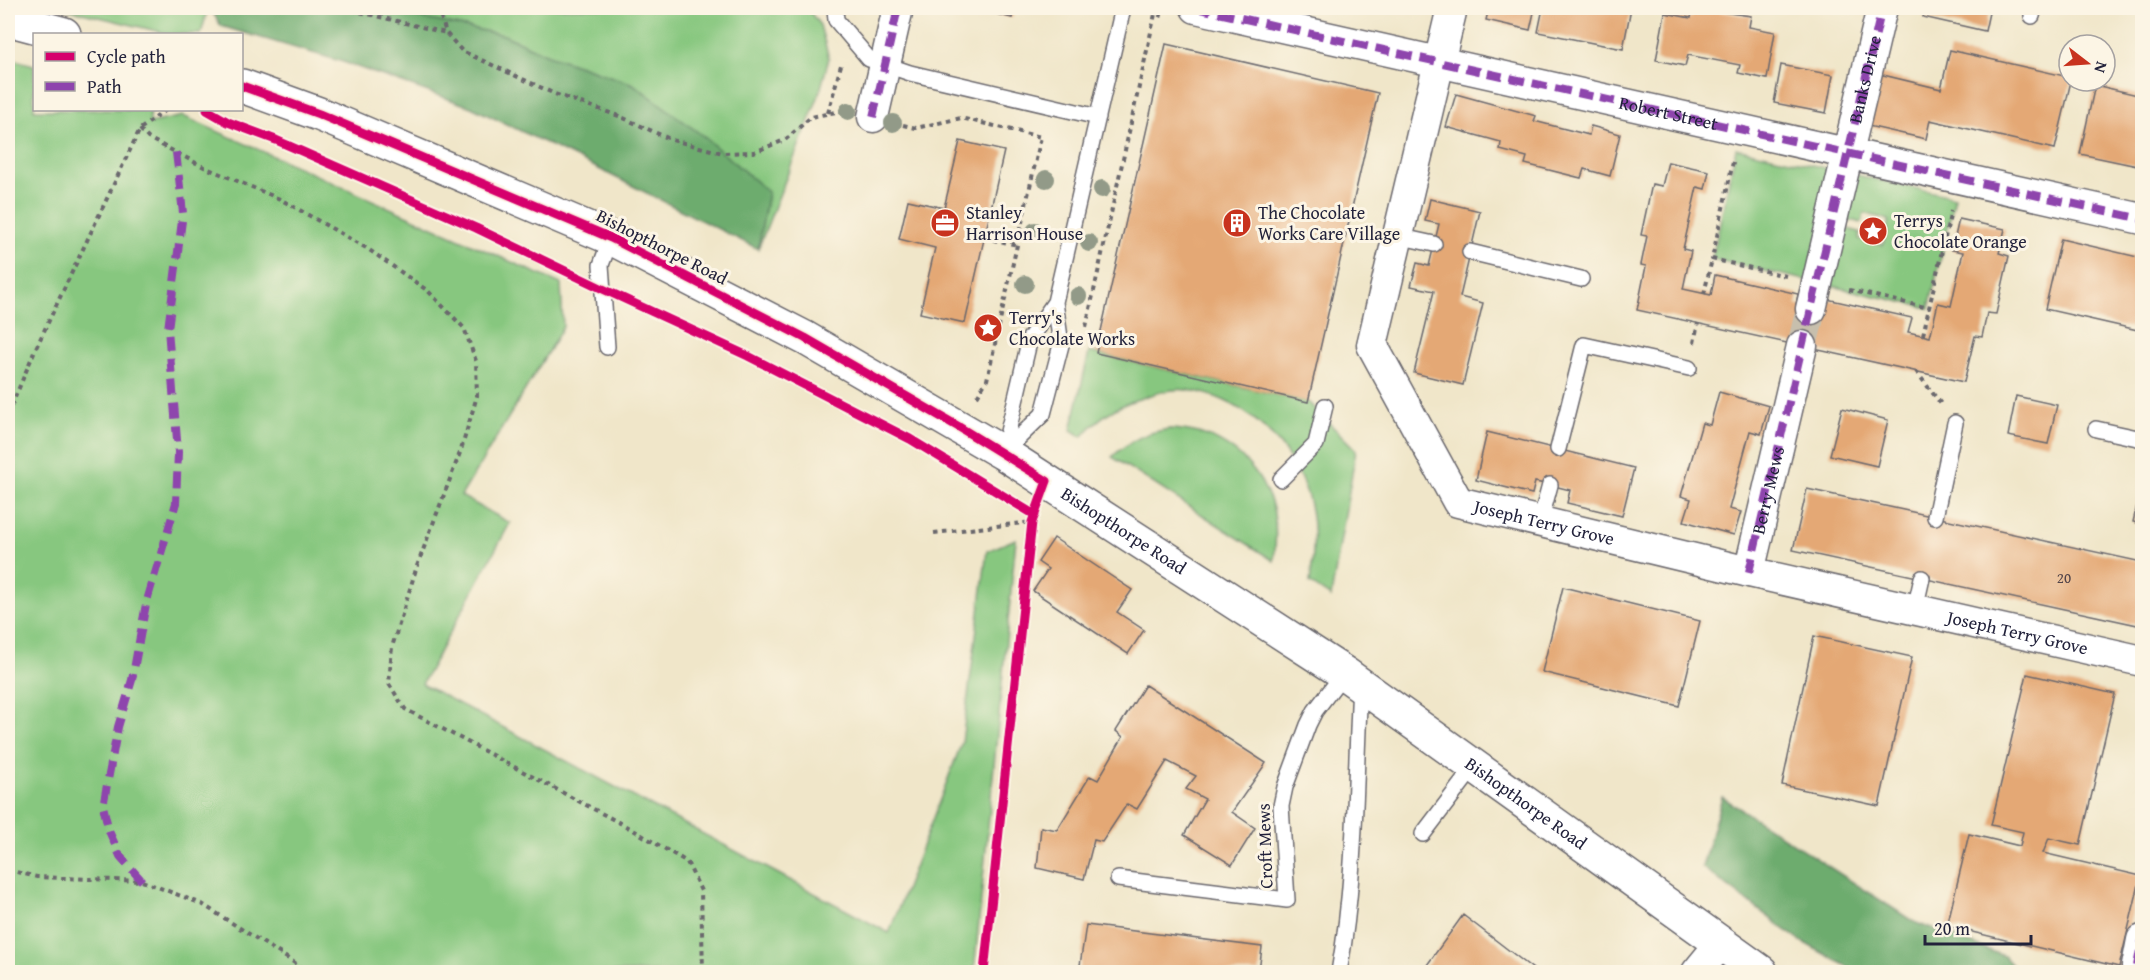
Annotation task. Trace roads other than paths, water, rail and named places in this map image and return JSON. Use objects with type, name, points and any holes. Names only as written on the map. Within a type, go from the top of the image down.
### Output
[{"type":"street","points":[[873,117],[898,8]]},
{"type":"street","name":"Joseph Terry Grove","points":[[1452,8],[1372,345],[1458,502],[1749,572],[2142,661]]},
{"type":"street","name":"Banks Drive","points":[[1811,309],[1882,8]]},
{"type":"street","name":"Robert Street","points":[[1185,13],[1439,62],[2142,219]]},
{"type":"street","points":[[8,19],[59,33]]},
{"type":"street","name":"Bishopthorpe Road","points":[[243,86],[319,114],[611,238],[805,338],[959,427],[1003,453],[1352,679],[1761,972]]},
{"type":"street","name":"Berry Mews","points":[[1749,572],[1802,346]]},
{"type":"street","points":[[1697,972],[1720,944]]},
{"type":"lane","points":[[835,8],[836,20],[869,59],[885,65],[1098,117]]},
{"type":"lane","points":[[1003,453],[1043,414],[1061,345],[1055,302],[1123,8]]},
{"type":"lane","points":[[1397,236],[1434,244]]},
{"type":"lane","points":[[607,347],[601,265],[611,238]]},
{"type":"lane","points":[[1470,252],[1581,279]]},
{"type":"lane","points":[[1003,453],[1030,338],[1055,302]]},
{"type":"lane","points":[[1558,449],[1584,345],[1689,368]]},
{"type":"lane","points":[[1281,479],[1316,444],[1325,406]]},
{"type":"lane","points":[[1935,517],[1955,423]]},
{"type":"lane","points":[[2096,429],[2142,439]]},
{"type":"lane","points":[[1540,522],[1550,485]]},
{"type":"lane","points":[[1915,609],[1922,578]]},
{"type":"lane","points":[[1339,972],[1344,943],[1352,842],[1352,679]]},
{"type":"lane","name":"Croft Mews","points":[[1118,879],[1287,900],[1281,806],[1285,787],[1315,711],[1352,679]]},
{"type":"lane","points":[[1423,834],[1474,767]]},
{"type":"tunnel","points":[[1802,346],[1811,309]]},
{"type":"place","name":"Stanley Harrison House","points":[[945,223]]},
{"type":"place","name":"The Chocolate Works Care Village","points":[[1237,223]]},
{"type":"place","name":"Terrys Chocolate Orange","points":[[1873,231]]},
{"type":"place","name":"Terry's Chocolate Works","points":[[988,328]]}]
